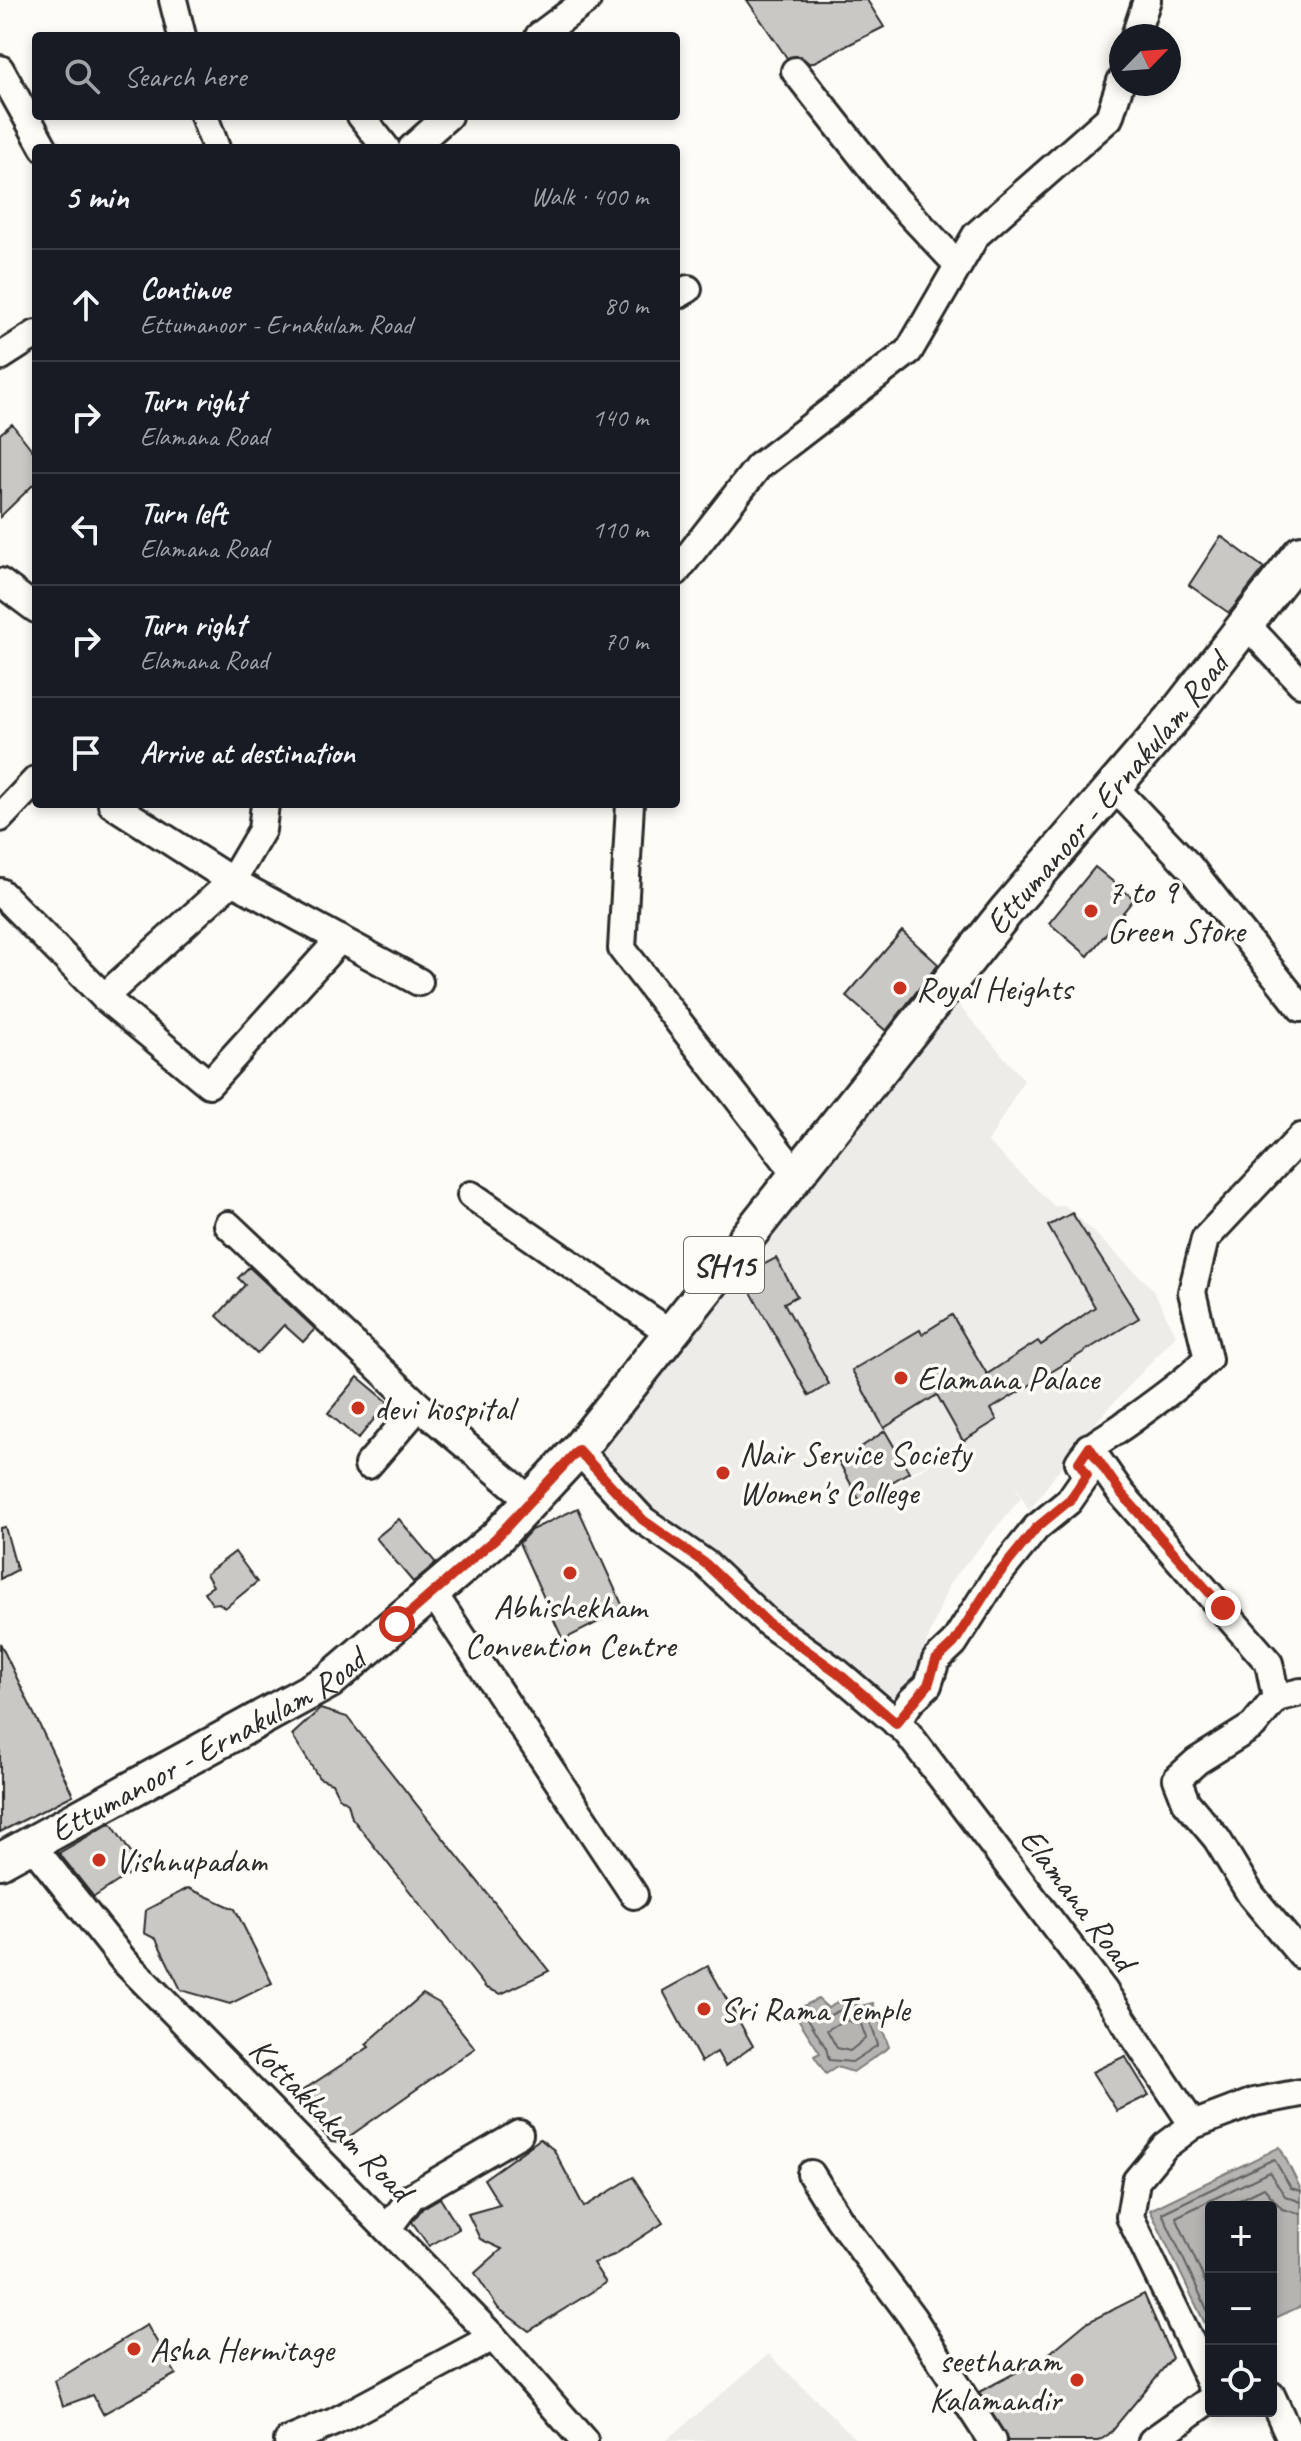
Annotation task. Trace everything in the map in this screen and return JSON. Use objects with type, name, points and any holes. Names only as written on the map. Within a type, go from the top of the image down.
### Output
[{"type":"main road","name":"Ettumanoor - Ernakulam Road","points":[[0,1861],[329,1681],[496,1538],[529,1499],[578,1450],[1007,910],[1113,786],[1301,553]]},
{"type":"street","points":[[173,0],[181,32]]},
{"type":"street","points":[[544,32],[587,0]]},
{"type":"street","points":[[1139,24],[1147,0]]},
{"type":"street","points":[[0,69],[42,144]]},
{"type":"street","points":[[795,71],[895,198],[957,264]]},
{"type":"street","points":[[680,567],[758,467],[909,351],[976,235],[1109,118],[1116,96]]},
{"type":"street","points":[[206,120],[214,144]]},
{"type":"street","points":[[364,120],[383,144]]},
{"type":"street","points":[[416,144],[444,120]]},
{"type":"street","points":[[0,357],[32,337]]},
{"type":"street","points":[[0,582],[32,605]]},
{"type":"street","points":[[1246,624],[1301,683]]},
{"type":"street","points":[[0,818],[32,784]]},
{"type":"street","points":[[1113,786],[1189,866],[1301,1008]]},
{"type":"street","points":[[118,808],[232,881],[419,982]]},
{"type":"street","points":[[104,997],[232,881],[262,830],[265,808]]},
{"type":"street","points":[[630,808],[622,949],[798,1176]]},
{"type":"street","points":[[0,892],[104,997],[209,1084],[340,939]]},
{"type":"street","points":[[896,1723],[928,1685],[936,1660],[954,1643],[994,1580],[1036,1528],[1069,1501],[1087,1475],[1079,1462],[1089,1447],[1105,1439],[1185,1381],[1208,1359],[1192,1292],[1205,1239],[1301,1137]]},
{"type":"street","points":[[471,1195],[672,1334]]},
{"type":"street","points":[[228,1225],[419,1406],[529,1499]]},
{"type":"street","points":[[368,1465],[419,1406]]},
{"type":"street","points":[[1089,1447],[1121,1493],[1269,1663],[1289,1695],[1253,1726],[1197,1761],[1177,1779],[1186,1802],[1217,1839],[1251,1895],[1301,1955]]},
{"type":"street","name":"Elamana Road","points":[[578,1450],[643,1520],[706,1564],[768,1623],[837,1672],[896,1723],[1104,1991],[1193,2125]]},
{"type":"street","points":[[433,1593],[634,1895]]},
{"type":"street","name":"Kottakkakam Road","points":[[31,1844],[124,1961],[493,2337],[584,2441]]},
{"type":"street","points":[[1205,2372],[1130,2217],[1136,2181],[1165,2146],[1193,2125],[1254,2102],[1301,2093]]},
{"type":"street","points":[[388,2228],[412,2196],[453,2169],[519,2134]]},
{"type":"street","points":[[811,2174],[839,2219],[912,2317],[992,2441]]},
{"type":"street","points":[[288,2441],[334,2422],[493,2337]]},
{"type":"street","points":[[1152,2441],[1205,2403]]},
{"type":"street","points":[[1277,2408],[1292,2441]]},
{"type":"shaded area","points":[[954,1000],[1024,1080],[988,1142],[1055,1207],[1065,1205],[1152,1288],[1176,1335],[1085,1434],[1029,1511],[1013,1480],[1021,1498],[949,1584],[896,1723],[578,1450]],"holes":[[[956,1447],[956,1448],[878,1496],[865,1499]]]},
{"type":"shaded area","points":[[769,2354],[858,2441],[665,2441]]},
{"type":"water","points":[[818,1999],[828,2008],[842,2000],[861,2006],[873,2003],[889,2047],[853,2072],[837,2067],[826,2074],[814,2056],[820,2053],[793,2011]]},
{"type":"water","points":[[1280,2147],[1301,2190],[1301,2306],[1277,2317],[1277,2201],[1205,2201],[1205,2324],[1150,2210]]},
{"type":"building","points":[[747,0],[867,0],[884,27],[810,64],[800,56],[787,58]]},
{"type":"building","points":[[12,424],[32,450],[32,486],[0,517],[0,434]]},
{"type":"building","points":[[1221,536],[1264,568],[1229,613],[1189,585]]},
{"type":"building","name":"7 to 9 Green Store","points":[[1095,867],[1134,899],[1088,956],[1049,923]]},
{"type":"building","name":"Royal Heights","points":[[902,931],[938,964],[886,1031],[846,996]]},
{"type":"building","points":[[1072,1213],[1139,1318],[991,1409],[997,1420],[963,1441],[937,1395],[884,1428],[852,1370],[920,1330],[922,1334],[952,1315],[987,1374],[1038,1341],[1041,1345],[1095,1307],[1048,1226]]},
{"type":"building","name":"Nair Service Society Women's College","points":[[776,1258],[797,1296],[784,1303],[829,1384],[809,1396],[742,1276]]},
{"type":"building","points":[[249,1267],[315,1329],[303,1342],[284,1325],[257,1354],[217,1316],[245,1285],[238,1278]]},
{"type":"building","name":"devi hospital","points":[[358,1377],[388,1402],[358,1439],[328,1413]]},
{"type":"building","points":[[885,1431],[909,1472],[860,1501],[839,1462]]},
{"type":"building","name":"Abhishekham Convention Centre","points":[[578,1508],[624,1609],[563,1640],[519,1543],[531,1530]]},
{"type":"building","points":[[399,1519],[436,1563],[413,1582],[376,1538]]},
{"type":"building","points":[[5,1527],[17,1570],[0,1579],[0,1528]]},
{"type":"building","points":[[235,1552],[257,1582],[225,1608],[219,1603],[212,1604],[204,1592],[213,1586],[206,1574]]},
{"type":"building","points":[[0,1643],[73,1795],[0,1832]]},
{"type":"building","points":[[320,1709],[347,1717],[549,1971],[501,1994],[486,1988],[352,1818],[348,1803],[339,1797],[332,1783],[319,1778],[292,1735]]},
{"type":"building","name":"Vishnupadam","points":[[111,1823],[140,1867],[94,1897],[59,1853]]},
{"type":"building","points":[[188,1888],[235,1909],[272,1983],[230,2004],[181,1990],[156,1939],[144,1933],[146,1910]]},
{"type":"building","name":"Sri Rama Temple","points":[[708,1966],[753,2046],[725,2066],[717,2052],[701,2062],[663,1991]]},
{"type":"building","points":[[423,1994],[439,2003],[475,2048],[340,2143],[331,2142],[294,2096],[369,2047],[366,2044]]},
{"type":"building","points":[[1125,2056],[1149,2095],[1117,2111],[1092,2072]]},
{"type":"building","points":[[540,2139],[554,2150],[584,2207],[633,2177],[663,2223],[614,2255],[593,2263],[606,2283],[529,2331],[498,2308],[475,2273],[502,2249],[480,2239],[468,2214],[500,2205],[484,2179]]},
{"type":"building","points":[[440,2198],[459,2229],[429,2246],[412,2222],[423,2208]]},
{"type":"building","name":"seetharam Kalamandir","points":[[1144,2294],[1172,2358],[1109,2434],[1099,2441],[1008,2441],[979,2392],[1045,2357],[1086,2323]]},
{"type":"building","name":"Asha Hermitage","points":[[147,2325],[176,2374],[103,2414],[93,2395],[63,2406],[55,2381]]},
{"type":"place","name":"7 to 9 Green Store","points":[[1091,911]]},
{"type":"place","name":"Royal Heights","points":[[900,988]]},
{"type":"place","name":"Elamana Palace","points":[[901,1378]]},
{"type":"place","name":"devi hospital","points":[[358,1408]]},
{"type":"place","name":"Nair Service Society Women's College","points":[[723,1473]]},
{"type":"place","name":"Abhishekham Convention Centre","points":[[570,1573]]},
{"type":"place","name":"Vishnupadam","points":[[99,1860]]},
{"type":"place","name":"Sri Rama Temple","points":[[704,2009]]},
{"type":"place","name":"Asha Hermitage","points":[[134,2349]]},
{"type":"place","name":"seetharam Kalamandir","points":[[1077,2380]]},
{"type":"route","points":[[397,1624],[496,1538],[529,1499],[578,1450],[643,1520],[706,1564],[768,1623],[837,1672],[896,1723],[911,1701],[928,1685],[936,1660],[954,1643],[976,1603],[1036,1528],[1069,1501],[1087,1475],[1079,1462],[1089,1447],[1121,1493],[1223,1608]]}]
